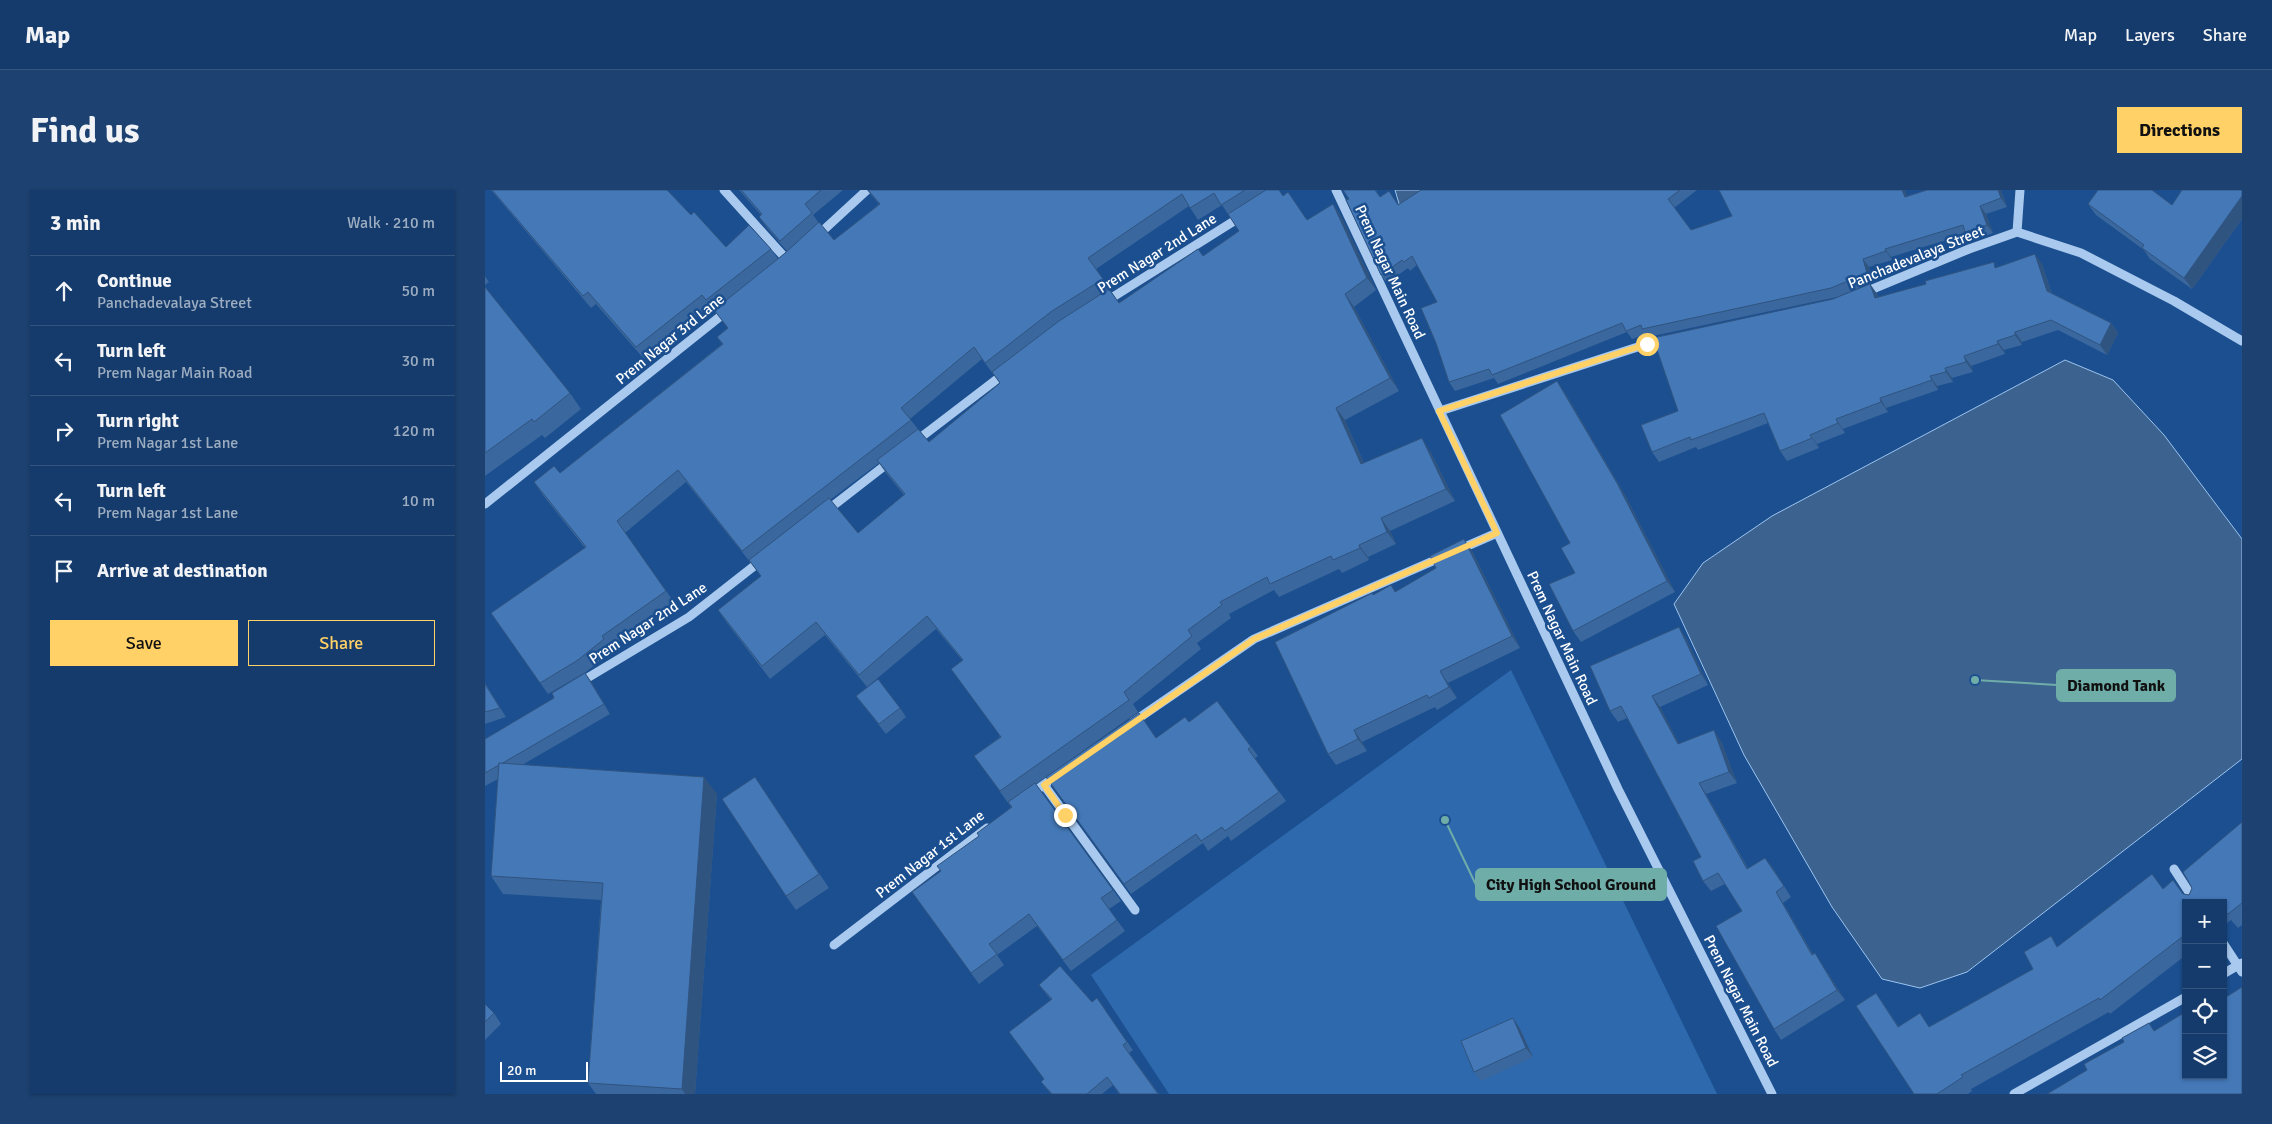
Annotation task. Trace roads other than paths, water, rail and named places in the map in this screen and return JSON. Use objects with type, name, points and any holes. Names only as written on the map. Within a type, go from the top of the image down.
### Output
[{"type":"street","points":[[724,190],[792,258],[781,268]]},
{"type":"street","points":[[810,242],[867,190]]},
{"type":"street","name":"Prem Nagar Main Road","points":[[1336,190],[1618,789],[1772,1094]]},
{"type":"street","points":[[2020,190],[2017,232],[2081,253],[2174,301],[2242,341]]},
{"type":"street","name":"Prem Nagar 2nd Lane","points":[[1097,307],[1251,210]]},
{"type":"street","name":"Panchadevalaya Street","points":[[1856,296],[1969,249],[2017,232]]},
{"type":"street","name":"Prem Nagar 3rd Lane","points":[[485,504],[734,305]]},
{"type":"street","points":[[1439,411],[1647,344],[1676,338]]},
{"type":"street","points":[[907,448],[1009,370]]},
{"type":"street","points":[[814,520],[899,454]]},
{"type":"street","points":[[1123,728],[1254,639],[1497,533]]},
{"type":"street","name":"Prem Nagar 2nd Lane","points":[[570,689],[689,617],[775,550]]},
{"type":"street","points":[[1024,799],[1068,768]]},
{"type":"street","points":[[1044,785],[1135,910]]},
{"type":"street","name":"Prem Nagar 1st Lane","points":[[835,945],[995,821]]},
{"type":"street","points":[[2174,869],[2193,899]]},
{"type":"street","points":[[2224,944],[2241,967],[2227,972]]},
{"type":"street","points":[[2014,1094],[2182,999]]},
{"type":"place","name":"Diamond Tank","points":[[1975,680]]},
{"type":"place","name":"City High School Ground","points":[[1445,820]]}]
